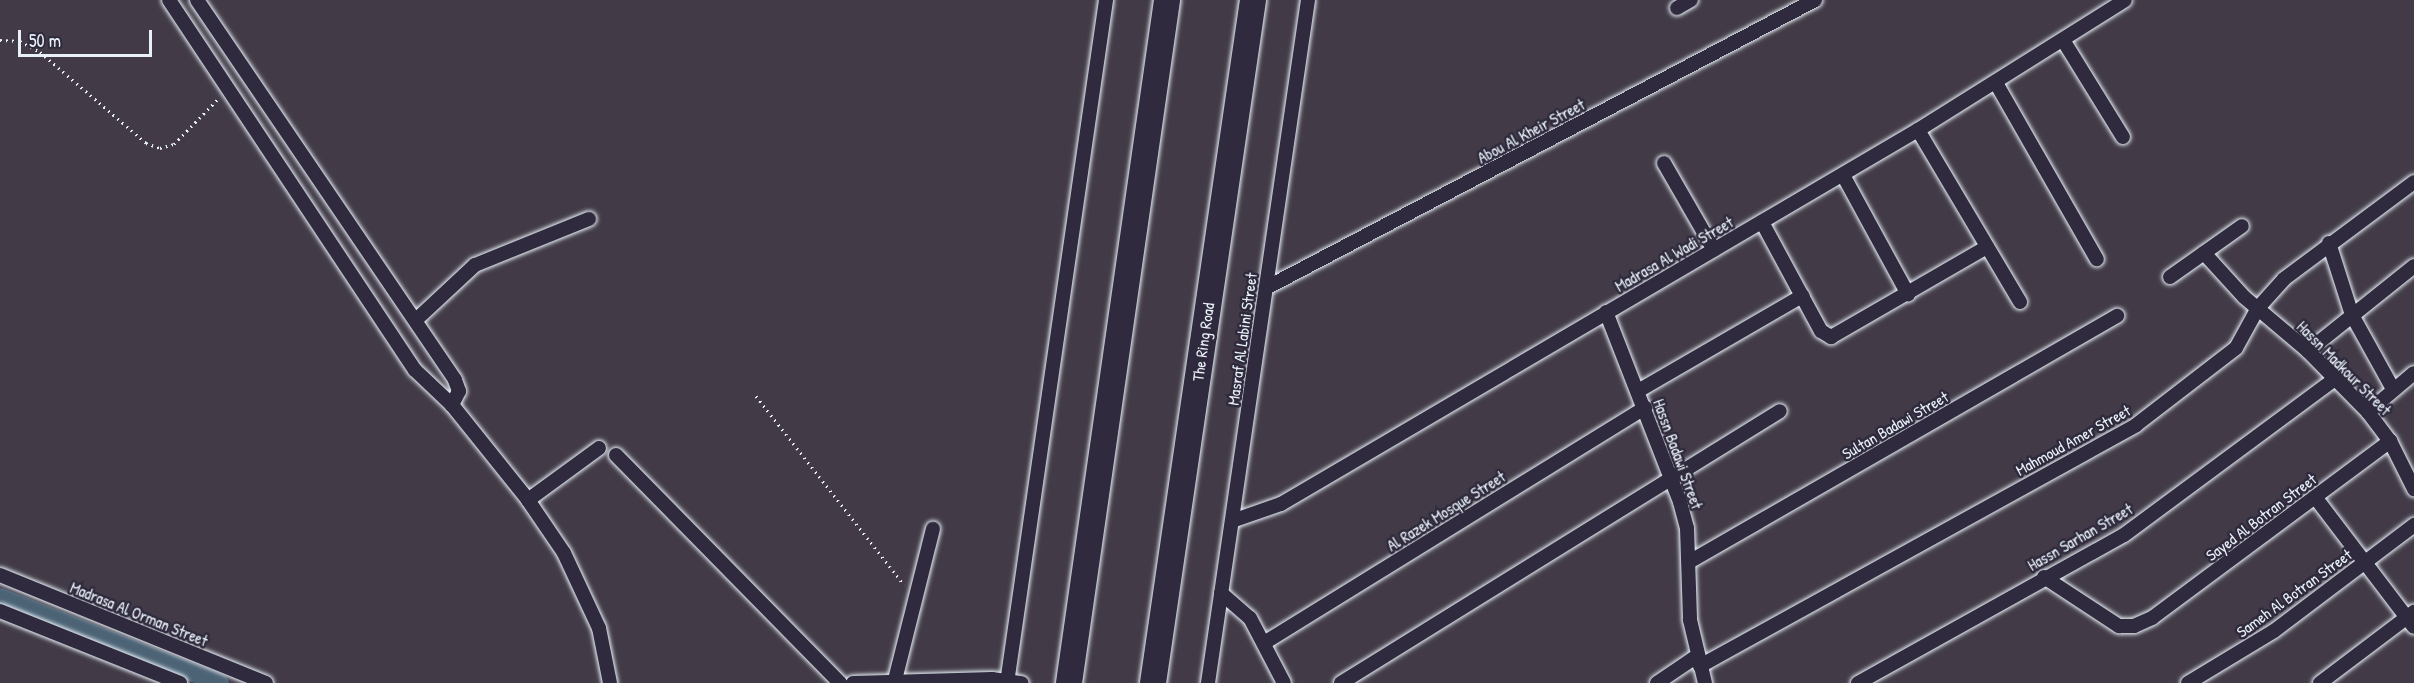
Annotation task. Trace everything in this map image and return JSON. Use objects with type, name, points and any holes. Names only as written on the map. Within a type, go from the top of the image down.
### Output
[{"type":"highway","points":[[1070,679],[1167,0]]},
{"type":"highway","name":"The Ring Road","points":[[1153,683],[1253,0]]},
{"type":"street","points":[[169,0],[231,87],[415,370],[452,405],[528,501],[589,602],[610,683]]},
{"type":"street","points":[[197,0],[417,319],[458,385],[452,405]]},
{"type":"street","points":[[1007,681],[1106,0]]},
{"type":"street","name":"Masraf Al Labini Street","points":[[1208,683],[1308,0]]},
{"type":"street","points":[[1677,8],[1691,0]]},
{"type":"street","name":"Madrasa Al Wadi Street","points":[[1232,521],[1281,504],[1843,175],[1996,83],[2125,0]]},
{"type":"street","name":"Abou Al Kheir Street","points":[[1266,288],[1811,1]]},
{"type":"street","points":[[2063,40],[2123,137]]},
{"type":"street","points":[[1996,83],[2097,259]]},
{"type":"street","points":[[1918,130],[2020,302]]},
{"type":"street","points":[[1664,163],[1714,250]]},
{"type":"street","points":[[1843,175],[1908,294]]},
{"type":"street","name":"Mahmoud Amer Street","points":[[1657,683],[2136,425],[2236,348],[2258,308],[2273,288],[2414,182]]},
{"type":"street","points":[[417,319],[475,265],[589,219]]},
{"type":"street","points":[[1762,222],[1821,331],[1831,337],[1987,247]]},
{"type":"street","points":[[2170,277],[2242,226]]},
{"type":"street","points":[[2330,243],[2352,315],[2394,389]]},
{"type":"street","name":"Hassn Madkour Street","points":[[2204,253],[2258,308],[2308,351],[2368,412],[2390,441],[2414,489]]},
{"type":"street","points":[[2308,351],[2414,266]]},
{"type":"street","points":[[1638,391],[1802,296]]},
{"type":"street","name":"Hassn Badawi Street","points":[[1606,312],[1671,477],[1686,528],[1690,620],[1705,683]]},
{"type":"street","name":"Sultan Badawi Street","points":[[1689,562],[2117,316]]},
{"type":"street","points":[[2368,412],[2414,373]]},
{"type":"street","name":"Hassn Sarhan Street","points":[[1858,683],[2044,577],[2124,535],[2335,379]]},
{"type":"street","name":"Al Razek Mosque Street","points":[[1264,643],[1645,408]]},
{"type":"street","points":[[1341,683],[1780,411]]},
{"type":"street","name":"Sayed Al Botran Street","points":[[2044,577],[2119,626],[2152,618],[2390,441]]},
{"type":"street","points":[[528,501],[599,448]]},
{"type":"street","points":[[616,455],[840,683]]},
{"type":"street","points":[[2315,497],[2412,619],[2320,683]]},
{"type":"street","name":"Sameh Al Botran Street","points":[[2188,683],[2274,631],[2414,525]]},
{"type":"street","points":[[895,680],[918,603],[933,530]]},
{"type":"street","name":"Madrasa Al Orman Street","points":[[0,575],[266,683]]},
{"type":"street","points":[[1221,593],[1250,618],[1284,683]]},
{"type":"street","points":[[0,611],[180,683]]},
{"type":"street","points":[[853,683],[895,680],[1022,683]]},
{"type":"path","points":[[0,40],[20,41],[40,52],[146,143],[160,148],[174,144],[231,87]]},
{"type":"path","points":[[756,396],[918,603]]},
{"type":"waterway","points":[[0,597],[220,683]]}]
